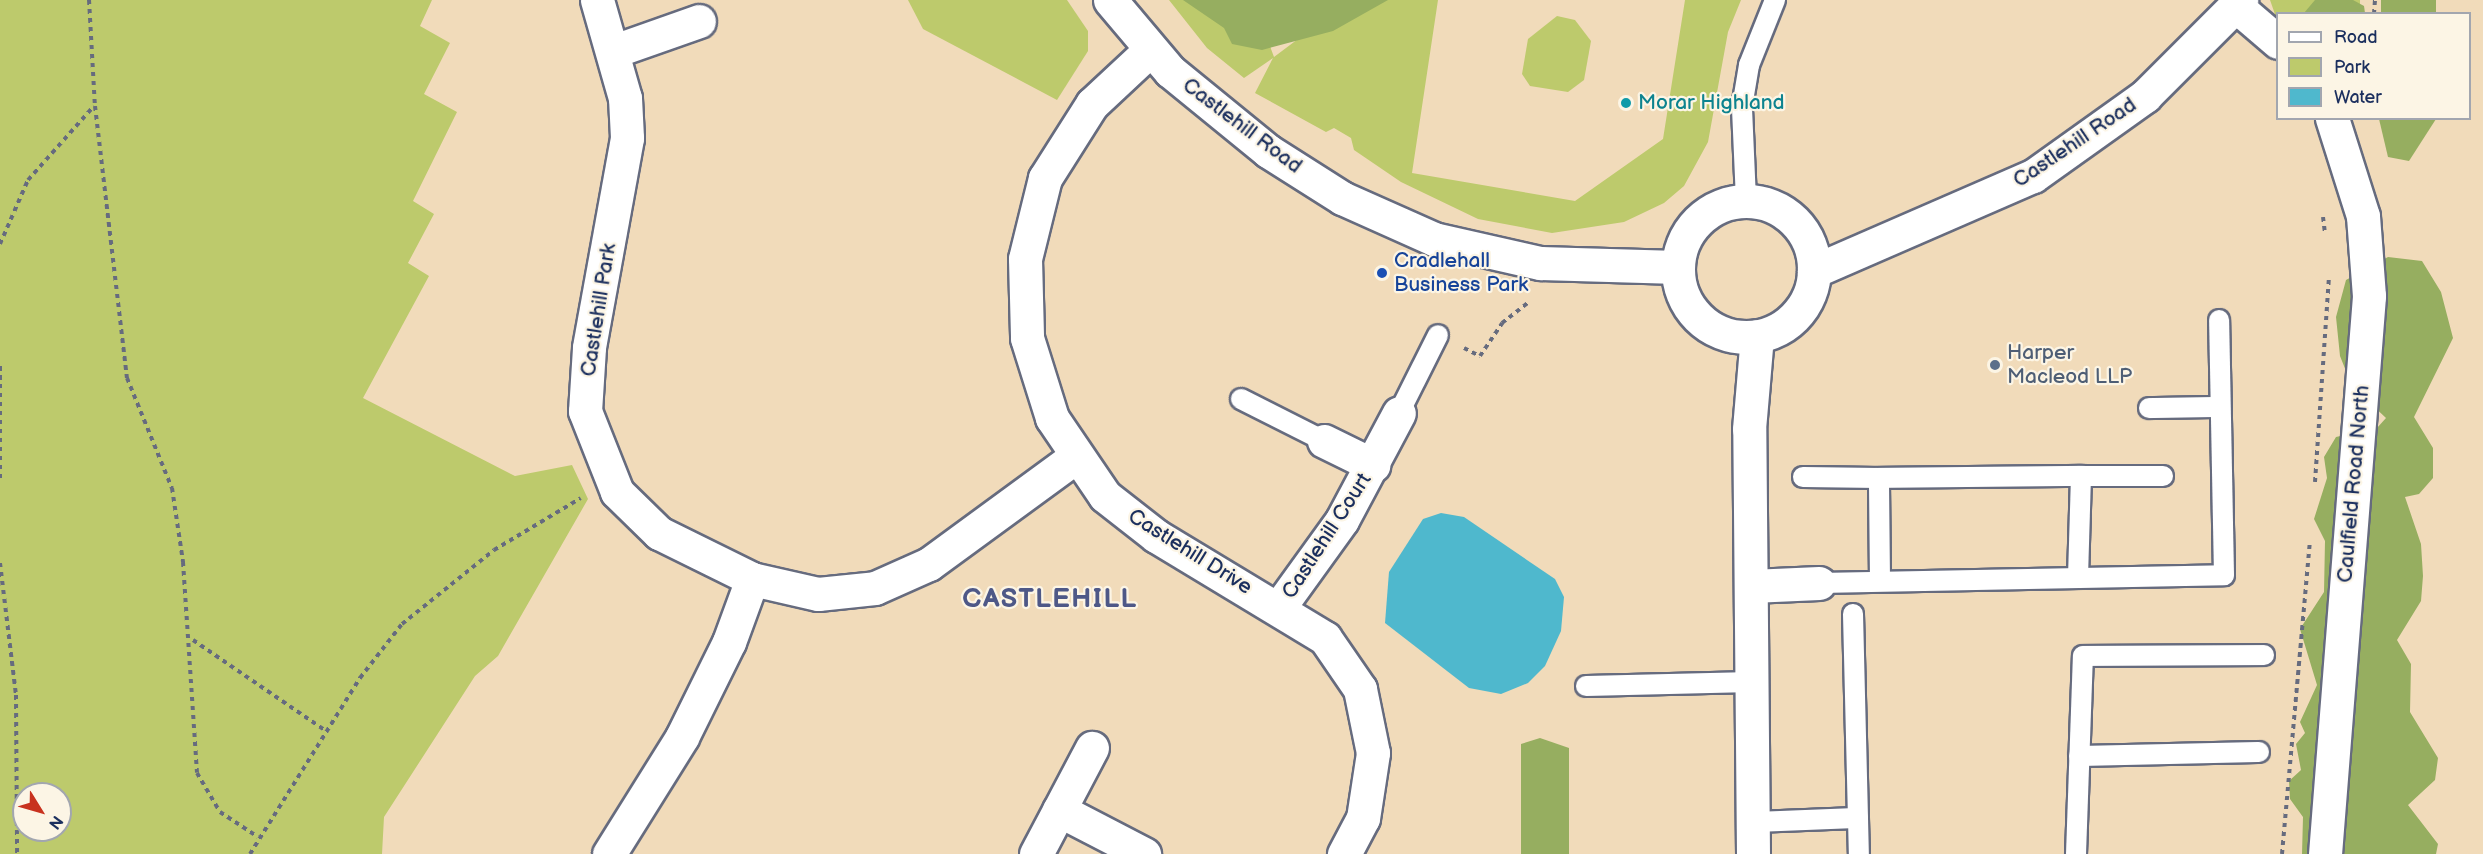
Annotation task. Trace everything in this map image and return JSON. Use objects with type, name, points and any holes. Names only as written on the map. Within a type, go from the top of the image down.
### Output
[{"type":"street","name":"Castlehill Park","points":[[597,0],[614,51],[627,138],[589,348],[585,411],[609,479],[659,533],[752,579],[818,594],[875,588],[929,564],[1075,457]]},
{"type":"street","name":"Castlehill Road","points":[[1110,0],[1150,50],[1268,151],[1341,198],[1434,239],[1540,263],[1678,267]]},
{"type":"street","points":[[2239,3],[2276,41]]},
{"type":"street","name":"Castlehill Road","points":[[1814,271],[2033,176],[2145,96],[2239,3]]},
{"type":"street","points":[[614,51],[699,21]]},
{"type":"street","name":"Castlehill Drive","points":[[1150,50],[1092,104],[1045,178],[1025,259],[1027,338],[1052,418],[1075,457],[1105,496],[1156,536],[1280,606],[1325,638],[1360,689],[1373,753],[1363,818],[1344,854]]},
{"type":"street","name":"Caulfield Road North","points":[[2325,854],[2369,296],[2364,216],[2333,120]]},
{"type":"street","points":[[1746,200],[1787,214],[1811,249],[1814,271],[1797,313],[1757,336],[1728,334],[1701,320],[1688,305],[1678,267],[1682,246],[1707,213],[1746,200]]},
{"type":"street","points":[[1753,854],[1749,429],[1757,336]]},
{"type":"street","name":"Castlehill Court","points":[[1280,606],[1342,520],[1399,413]]},
{"type":"street","name":"Castlehill Court","points":[[1324,441],[1373,465]]},
{"type":"street","points":[[609,854],[682,737],[729,642],[752,579]]},
{"type":"street","points":[[1751,586],[1819,583]]},
{"type":"street","points":[[1036,854],[1092,748]]},
{"type":"street","points":[[1059,810],[1144,854]]},
{"type":"lane","points":[[1746,200],[1742,107],[1749,65],[1775,0]]},
{"type":"lane","points":[[1819,583],[2224,575],[2219,320]]},
{"type":"lane","points":[[1399,413],[1437,335]]},
{"type":"lane","points":[[1241,399],[1324,441]]},
{"type":"lane","points":[[2149,408],[2220,407]]},
{"type":"lane","points":[[2078,578],[2081,476]]},
{"type":"lane","points":[[1803,477],[2163,476]]},
{"type":"lane","points":[[1879,478],[1880,580]]},
{"type":"lane","points":[[1853,614],[1859,854]]},
{"type":"lane","points":[[2076,854],[2083,656],[2264,655]]},
{"type":"lane","points":[[1586,686],[1752,682]]},
{"type":"lane","points":[[2079,756],[2259,752]]},
{"type":"lane","points":[[1753,822],[1858,818]]},
{"type":"path","points":[[89,0],[95,106],[127,378],[172,488],[192,640],[196,773],[220,812],[258,837]]},
{"type":"path","points":[[0,244],[28,180],[95,106]]},
{"type":"path","points":[[2321,208],[2326,245]]},
{"type":"path","points":[[2315,496],[2328,266]]},
{"type":"path","points":[[1437,335],[1480,356],[1502,323],[1529,302]]},
{"type":"path","points":[[0,366],[0,483]]},
{"type":"path","points":[[250,854],[258,837],[326,730],[402,624],[494,550],[609,479]]},
{"type":"path","points":[[2282,854],[2312,530]]},
{"type":"path","points":[[0,564],[15,694],[17,854]]},
{"type":"path","points":[[192,640],[326,730]]},
{"type":"green space","points":[[0,0],[432,0],[420,26],[450,43],[424,94],[457,112],[413,201],[434,214],[408,263],[429,276],[363,398],[515,476],[572,465],[588,499],[498,656],[475,676],[384,817],[382,854],[0,854]]},
{"type":"green space","points":[[908,0],[1067,0],[1088,31],[1088,51],[1057,100],[923,29]]},
{"type":"green space","points":[[1169,0],[1253,0],[1274,57],[1350,0],[1438,0],[1412,173],[1575,201],[1663,139],[1685,0],[1741,0],[1728,32],[1708,142],[1684,186],[1664,203],[1624,222],[1552,233],[1478,219],[1401,182],[1354,150],[1351,138],[1334,128],[1326,132],[1255,93],[1273,58],[1244,78],[1207,48]]},
{"type":"green space","points":[[1183,0],[1388,0],[1333,31],[1262,50],[1232,44],[1224,28]]},
{"type":"green space","points":[[2270,0],[2360,0],[2360,12],[2276,12],[2276,17]]},
{"type":"green space","points":[[2315,0],[2353,0],[2364,6],[2365,12],[2305,12]]},
{"type":"green space","points":[[2381,0],[2436,0],[2436,12],[2381,12]]},
{"type":"green space","points":[[1557,16],[1575,20],[1591,41],[1584,80],[1568,92],[1530,86],[1522,74],[1528,39]]},
{"type":"green space","points":[[2379,120],[2435,120],[2409,161],[2388,157]]},
{"type":"green space","points":[[2388,257],[2422,261],[2441,292],[2453,338],[2414,417],[2433,448],[2433,478],[2419,494],[2405,497],[2421,544],[2423,576],[2421,601],[2397,640],[2411,664],[2410,712],[2438,758],[2435,780],[2408,805],[2438,844],[2436,854],[2302,854],[2303,817],[2290,799],[2289,781],[2301,770],[2296,744],[2305,733],[2300,722],[2317,685],[2300,629],[2324,592],[2325,541],[2314,519],[2327,478],[2324,457],[2336,437],[2377,428],[2386,418],[2352,386],[2340,356],[2336,317],[2346,280]]},
{"type":"green space","points":[[1540,738],[1569,748],[1569,854],[1521,854],[1521,744]]},
{"type":"water","points":[[1441,513],[1464,517],[1555,579],[1564,597],[1561,631],[1545,666],[1528,683],[1501,694],[1469,688],[1385,623],[1389,572],[1423,519]]},
{"type":"place","name":"Morar Highland","points":[[1626,103]]},
{"type":"place","name":"Cradlehall Business Park","points":[[1382,273]]},
{"type":"place","name":"Harper Macleod LLP","points":[[1995,365]]},
{"type":"district","name":"CASTLEHILL","points":[[1050,600]]}]
